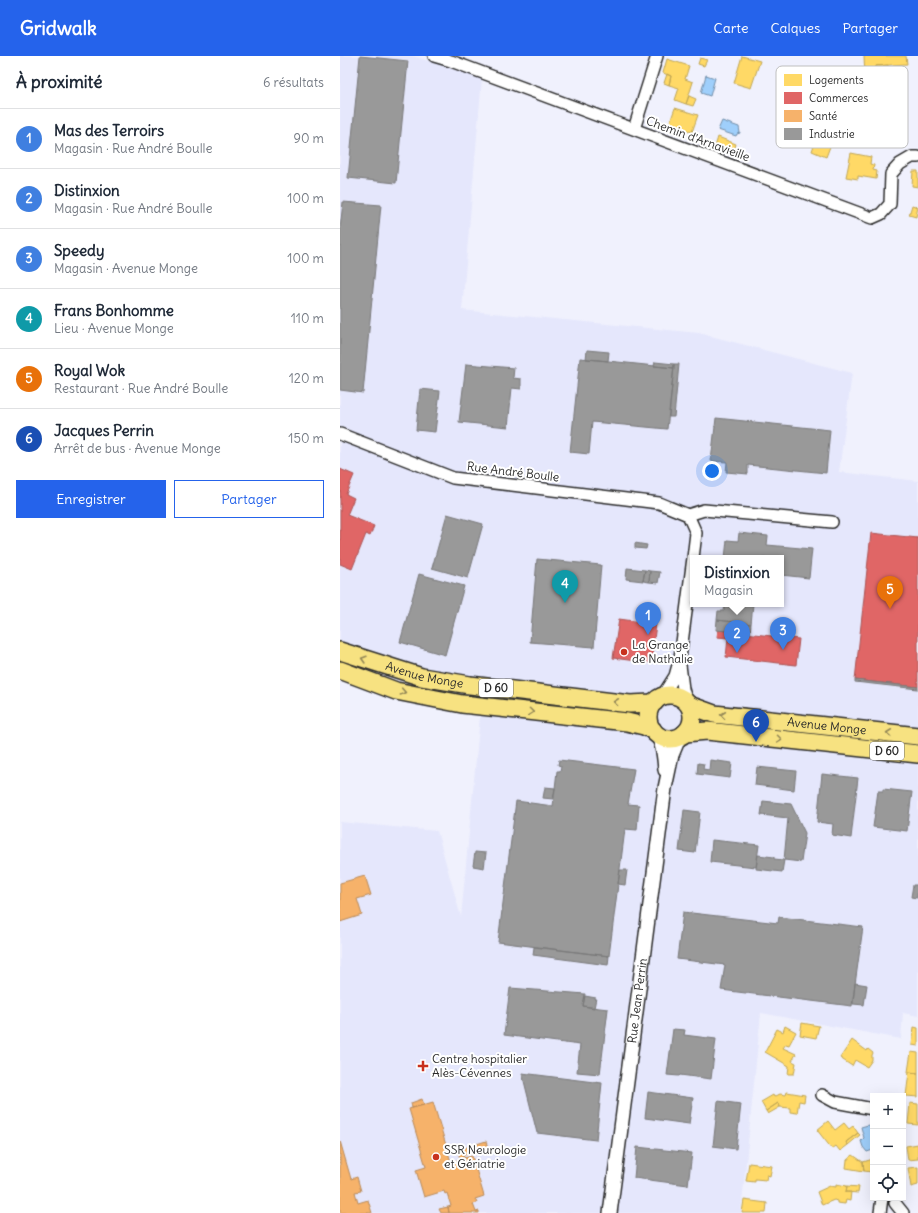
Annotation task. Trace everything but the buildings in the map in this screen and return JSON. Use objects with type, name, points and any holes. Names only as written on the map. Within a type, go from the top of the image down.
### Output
[{"type":"main road","name":"Avenue Monge","points":[[340,651],[422,677],[470,685],[630,704],[651,703],[657,700]]},
{"type":"main road","name":"Avenue Monge","points":[[340,670],[396,691],[462,704],[627,722],[644,726],[655,732]]},
{"type":"main road","points":[[667,695],[675,695],[682,698],[688,704],[692,717],[689,728],[682,735],[668,739],[655,732],[649,723],[648,716],[650,708],[657,700],[667,695]]},
{"type":"main road","name":"Avenue Monge","points":[[688,704],[714,714],[918,736]]},
{"type":"main road","name":"Avenue Monge","points":[[682,735],[707,730],[918,754]]},
{"type":"street","name":"Chemin d'Arnavieille","points":[[434,56],[452,61],[872,218],[881,214],[890,204],[892,174],[900,164],[912,157],[918,157]]},
{"type":"street","points":[[634,129],[657,56]]},
{"type":"street","name":"Rue André Boulle","points":[[340,434],[453,478],[659,503],[688,515]]},
{"type":"street","points":[[693,555],[696,533],[688,515],[704,510],[832,522]]},
{"type":"street","points":[[657,700],[675,676],[680,658],[690,581]]},
{"type":"street","points":[[680,658],[683,688],[688,704]]},
{"type":"street","name":"Rue Jean Perrin","points":[[655,732],[662,744],[665,788]]},
{"type":"street","name":"Rue Jean Perrin","points":[[610,1213],[665,788],[672,756],[682,735]]},
{"type":"street","points":[[822,1095],[835,1102],[870,1108]]},
{"type":"street","points":[[880,1213],[882,1201]]},
{"type":"street","points":[[895,1203],[903,1213]]},
{"type":"shaded area","points":[[340,56],[413,56],[482,78],[462,310],[699,333],[852,373],[839,472],[918,481],[918,1016],[903,1013],[901,1039],[761,1013],[741,1213],[340,1213],[340,822],[437,831],[461,917],[483,685],[340,646]]},
{"type":"water","points":[[706,75],[715,78],[710,96],[701,93]]},
{"type":"water","points":[[722,121],[739,127],[740,133],[736,136],[718,130]]},
{"type":"water","points":[[868,1125],[870,1126],[870,1151],[867,1152],[861,1141],[864,1138],[861,1127]]},
{"type":"place","name":"Frans Bonhomme","points":[[565,603]]},
{"type":"place","name":"Royal Wok","points":[[890,609]]},
{"type":"place","name":"Mas des Terroirs","points":[[648,635]]},
{"type":"place","name":"Speedy","points":[[783,650]]},
{"type":"place","name":"La Grange de Nathalie","points":[[624,652]]},
{"type":"place","name":"Distinxion","points":[[737,653]]},
{"type":"place","name":"Jacques Perrin","points":[[756,742]]},
{"type":"place","name":"Centre hospitalier Alès-Cévennes","points":[[423,1066]]},
{"type":"place","name":"SSR Neurologie et Gériatrie","points":[[436,1157]]}]
